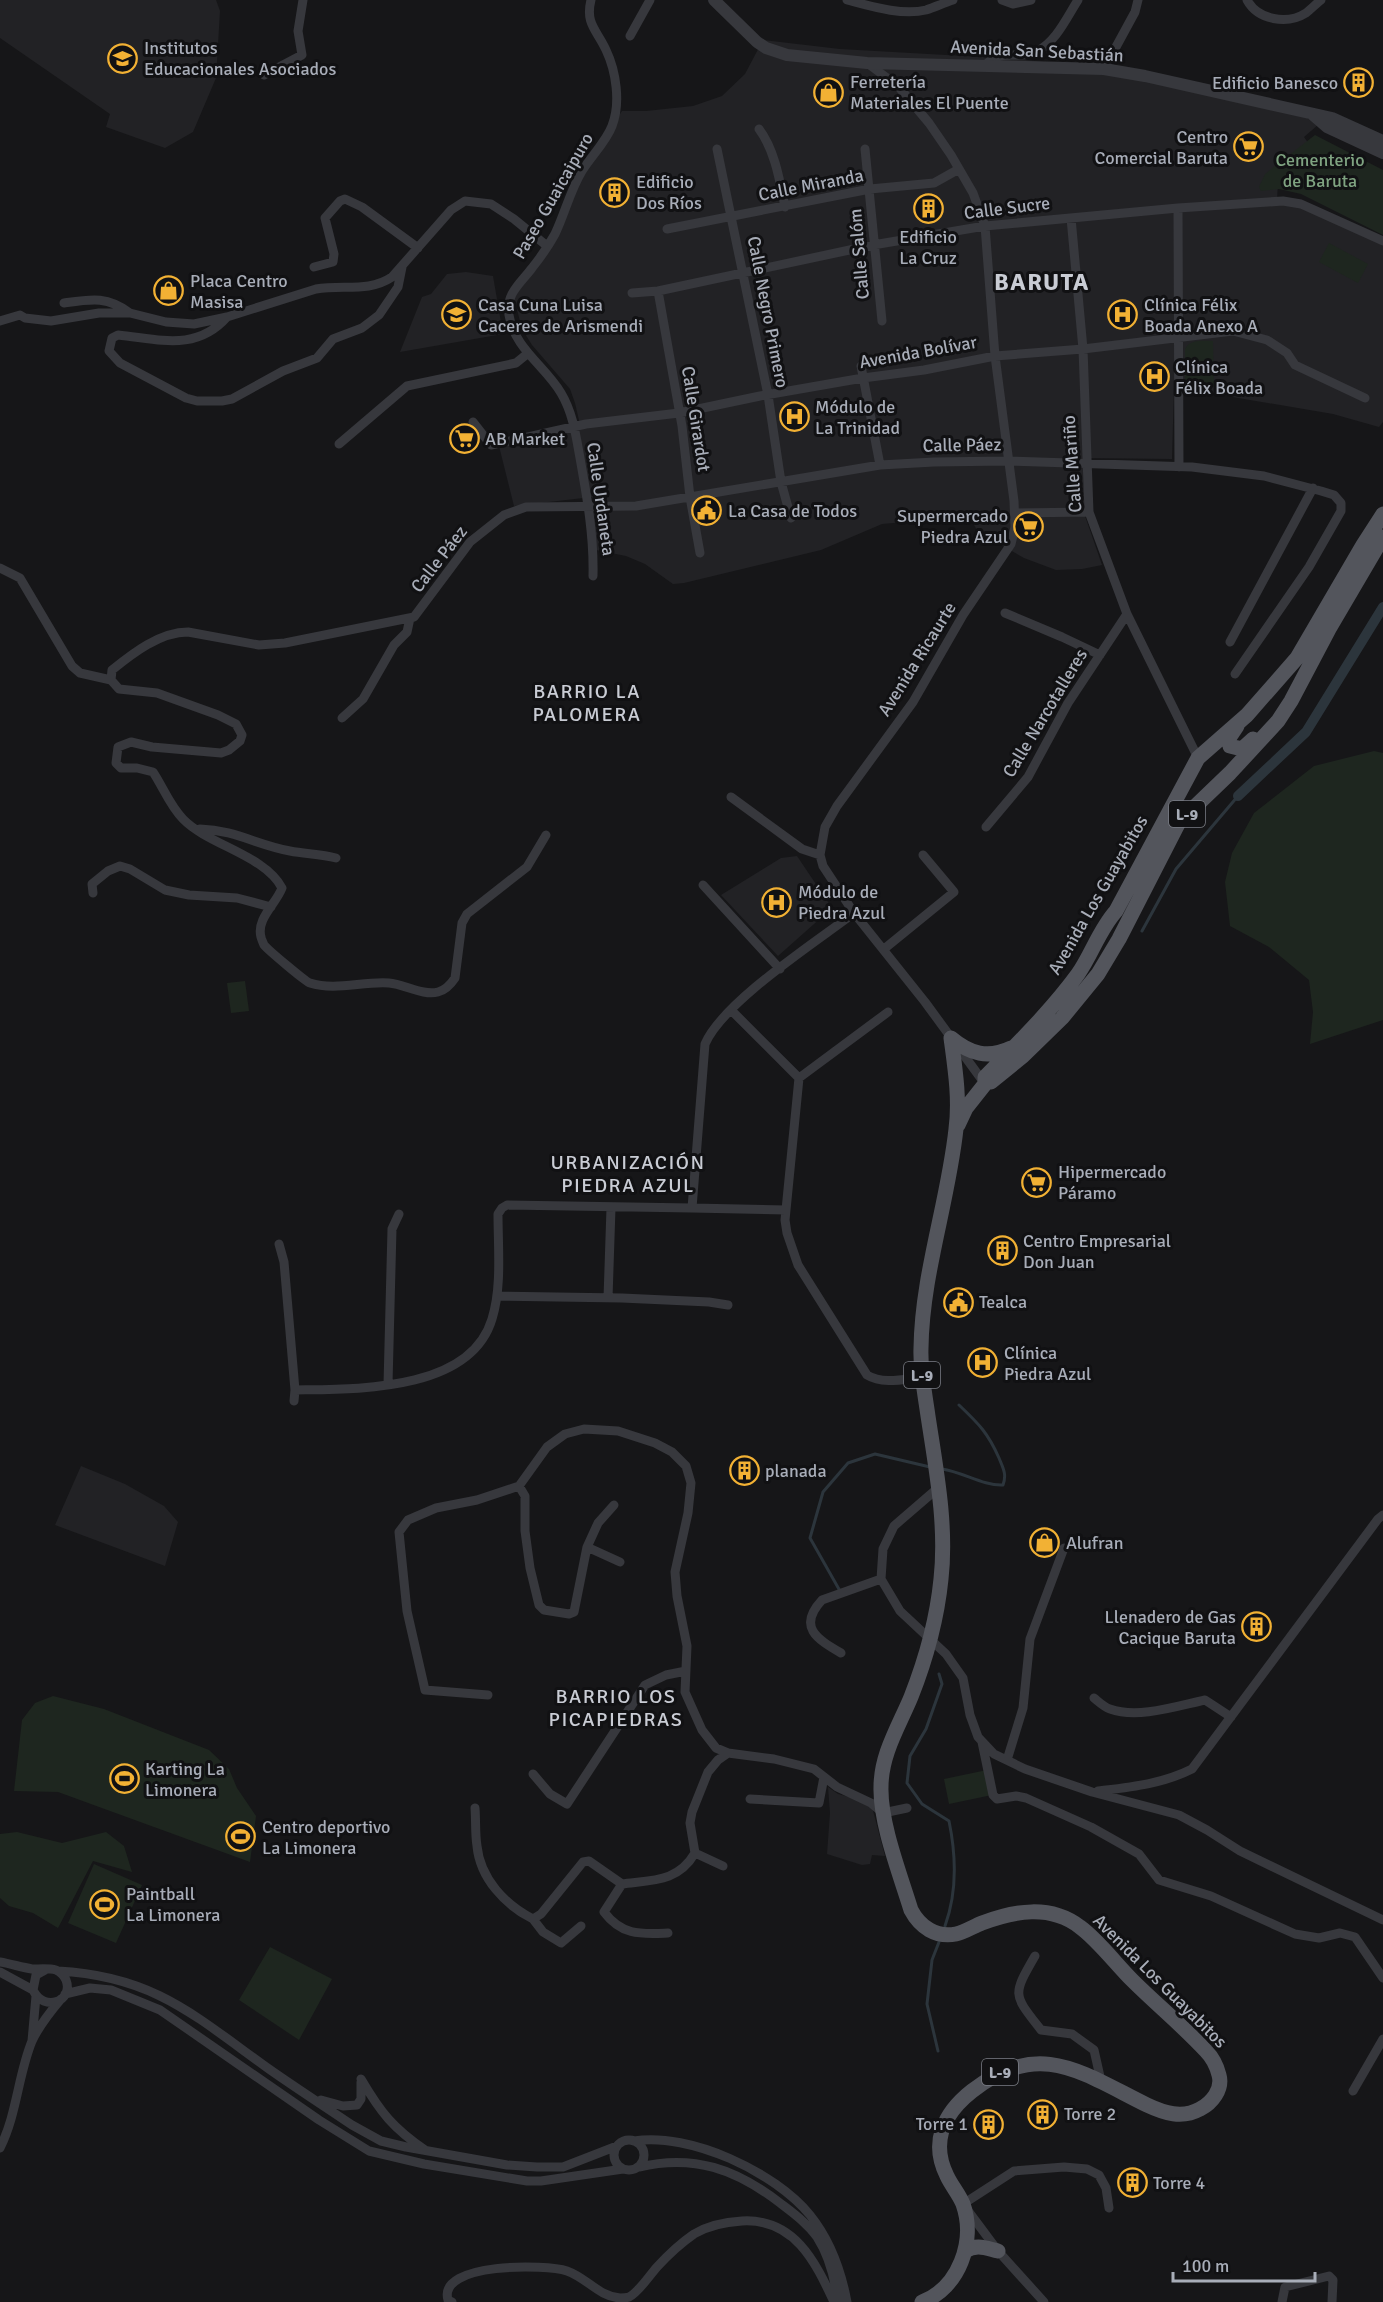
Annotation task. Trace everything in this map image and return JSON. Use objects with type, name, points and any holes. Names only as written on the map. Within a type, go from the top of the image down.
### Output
[{"type":"main road","name":"Avenida Los Guayabitos","points":[[1383,514],[1297,658],[1246,715],[1198,758],[1116,911],[1105,924],[1079,971],[1066,989],[985,1077],[985,1084],[993,1081],[1039,1041],[1072,1008],[1098,974],[1119,939],[1179,822],[1278,721],[1383,537]]},
{"type":"main road","name":"L-9","points":[[1246,715],[1229,738],[1228,742],[1234,748],[1242,749],[1257,736],[1298,688]]},
{"type":"main road","points":[[1179,822],[1195,780],[1198,758]]},
{"type":"main road","name":"L-9","points":[[938,1488],[922,1377],[921,1347],[923,1300],[956,1128],[957,1084],[951,1038]]},
{"type":"main road","points":[[951,1038],[962,1048],[980,1054],[999,1053],[1014,1047]]},
{"type":"main road","name":"L-9","points":[[956,1128],[966,1108],[985,1084]]},
{"type":"main road","name":"Avenida Los Guayabitos","points":[[922,2302],[936,2295],[944,2287],[958,2268],[965,2251],[967,2234],[963,2204],[942,2164],[938,2142],[945,2120],[963,2097],[990,2078],[1008,2069],[1025,2064],[1059,2065],[1080,2071],[1154,2108],[1178,2114],[1200,2109],[1209,2102],[1216,2095],[1220,2080],[1207,2052],[1080,1927],[1065,1918],[1035,1911],[1000,1917],[958,1934],[934,1933],[916,1920],[911,1910],[883,1813],[880,1788],[884,1762],[911,1697],[930,1641],[939,1600],[944,1556],[938,1488]]},
{"type":"main road","points":[[965,2251],[971,2247],[980,2246],[998,2251]]},
{"type":"street","points":[[264,75],[302,55],[298,31],[303,0]]},
{"type":"street","name":"Paseo Guaicaipuro","points":[[574,427],[561,393],[527,354],[511,325],[507,305],[514,289],[554,236],[576,182],[612,126],[616,108],[615,84],[610,60],[588,15],[591,0]]},
{"type":"street","points":[[630,36],[650,0]]},
{"type":"street","name":"Avenida San Sebastián","points":[[714,0],[757,42],[776,53],[867,63],[1104,69],[1332,118],[1383,141]]},
{"type":"street","points":[[847,0],[916,11],[953,0]]},
{"type":"street","points":[[1002,0],[1013,4],[1031,0]]},
{"type":"street","points":[[985,65],[994,56],[1036,52],[1055,36],[1078,0]]},
{"type":"street","points":[[1104,69],[1135,12],[1138,0]]},
{"type":"street","points":[[1246,0],[1257,11],[1273,19],[1281,20],[1299,17],[1321,0]]},
{"type":"street","name":"Avenida Ricaurte","points":[[820,855],[825,827],[837,806],[913,702],[963,615],[1011,544],[1015,513],[995,356],[985,226],[973,193],[951,155],[910,98],[867,63]]},
{"type":"street","name":"Avenida San Sebastián","points":[[1308,112],[1327,127],[1383,153]]},
{"type":"street","points":[[759,129],[766,138],[782,188],[785,207]]},
{"type":"street","name":"Calle Negro Primero","points":[[717,149],[768,395],[781,482],[791,518]]},
{"type":"street","name":"Calle Salóm","points":[[865,149],[882,321]]},
{"type":"street","name":"Calle Miranda","points":[[667,229],[870,189],[934,183],[959,170]]},
{"type":"street","points":[[314,267],[333,262],[334,255],[325,218],[340,201],[345,199],[362,207],[418,248]]},
{"type":"street","points":[[0,321],[20,315],[25,318],[51,321],[99,313],[130,313],[181,324],[194,324],[227,317],[328,286],[370,287],[383,283],[402,267],[458,204],[472,201],[491,204],[514,219],[547,246]]},
{"type":"street","name":"Calle Sucre","points":[[632,293],[658,291],[873,245],[985,226],[1178,208],[1282,201],[1301,204],[1383,241]]},
{"type":"street","points":[[1178,208],[1179,467]]},
{"type":"street","name":"Calle Mariño","points":[[1071,218],[1083,349],[1089,512],[1127,614],[1198,758]]},
{"type":"street","points":[[227,317],[219,327],[195,339],[179,342],[118,335],[112,338],[109,351],[120,363],[186,398],[197,401],[232,399],[283,371],[317,358],[333,339],[370,323],[387,307],[398,287],[402,267]]},
{"type":"street","name":"Calle Girardot","points":[[658,291],[700,553]]},
{"type":"street","points":[[64,303],[103,300],[113,302],[130,313]]},
{"type":"street","name":"Avenida Bolívar","points":[[472,422],[490,445],[574,427],[679,413],[768,395],[995,356],[1083,349],[1233,331],[1267,340],[1287,353],[1295,365],[1365,398]]},
{"type":"street","points":[[339,444],[407,386],[516,363],[527,354]]},
{"type":"street","points":[[861,366],[880,465]]},
{"type":"street","name":"Calle Urdaneta","points":[[574,427],[589,507],[593,576]]},
{"type":"street","name":"Calle Páez","points":[[111,680],[112,670],[117,666],[160,637],[178,632],[259,645],[285,643],[410,618],[420,611],[470,542],[504,514],[526,507],[636,506],[880,465],[1007,460],[1179,467],[1240,472],[1313,488],[1334,495],[1341,503],[1341,511],[1308,567],[1235,674]]},
{"type":"street","points":[[1230,642],[1313,488]]},
{"type":"street","points":[[1015,513],[1089,512]]},
{"type":"street","points":[[0,568],[20,578],[72,666],[80,673],[111,680],[119,689],[126,691],[157,693],[229,719],[240,728],[242,735],[240,741],[221,753],[152,747],[130,742],[118,747],[116,763],[121,768],[137,768],[153,772],[183,820],[264,867],[277,879],[282,888],[278,899],[260,927],[260,936],[264,945],[310,983],[325,985],[390,983],[437,993],[451,984],[455,978],[462,923],[467,914],[527,867],[546,835]]},
{"type":"street","points":[[1005,614],[1100,655]]},
{"type":"street","name":"Calle Narcotalleres","points":[[986,826],[1028,777],[1068,704],[1127,614]]},
{"type":"street","points":[[342,718],[363,699],[394,645],[407,632],[410,618]]},
{"type":"street","points":[[731,797],[802,849],[820,855],[823,866],[855,913],[985,1084]]},
{"type":"street","points":[[197,829],[218,830],[289,851],[317,853],[336,858]]},
{"type":"street","points":[[884,949],[954,892],[923,855]]},
{"type":"street","points":[[93,893],[92,884],[97,879],[120,866],[130,869],[165,890],[183,894],[237,898],[271,907]]},
{"type":"street","points":[[703,885],[780,969]]},
{"type":"street","points":[[692,1208],[703,1054],[711,1030],[780,969],[855,913]]},
{"type":"street","points":[[731,1010],[800,1078]]},
{"type":"street","points":[[888,1012],[800,1078],[786,1210],[787,1233],[798,1265],[861,1368],[874,1379],[922,1377]]},
{"type":"street","points":[[295,1390],[360,1388],[388,1384],[438,1372],[467,1357],[488,1332],[497,1296],[498,1214],[507,1205],[786,1210]]},
{"type":"street","points":[[608,1298],[611,1208]]},
{"type":"street","points":[[388,1384],[392,1229],[399,1214]]},
{"type":"street","points":[[279,1244],[284,1262],[294,1401]]},
{"type":"street","points":[[497,1296],[608,1298],[709,1302],[728,1305]]},
{"type":"street","points":[[488,1695],[425,1690],[407,1611],[399,1532],[408,1520],[436,1508],[477,1500],[519,1486],[547,1447],[565,1434],[584,1429],[618,1431],[655,1443],[672,1452],[686,1466],[691,1483],[688,1513],[675,1572],[677,1596],[687,1646],[685,1692],[702,1730],[716,1748],[728,1753],[774,1759],[814,1769],[837,1787],[871,1803],[883,1813],[907,1808]]},
{"type":"street","points":[[519,1486],[525,1496],[525,1531],[530,1568],[539,1605],[544,1610],[569,1614],[574,1612],[587,1547],[598,1523],[614,1505]]},
{"type":"street","points":[[938,1488],[894,1526],[883,1549],[881,1579],[900,1611],[946,1654],[963,1678],[970,1715],[978,1737],[994,1754],[1025,1769],[1092,1792],[1179,1815],[1283,1874],[1383,1920]]},
{"type":"street","points":[[1092,1792],[1154,1784],[1173,1778],[1192,1768],[1383,1515]]},
{"type":"street","points":[[587,1547],[620,1562]]},
{"type":"street","points":[[1007,1760],[1023,1708],[1030,1639],[1064,1548]]},
{"type":"street","points":[[841,1653],[816,1638],[812,1631],[811,1617],[816,1607],[822,1600],[881,1579]]},
{"type":"street","points":[[533,1774],[550,1794],[567,1804],[645,1685],[666,1675],[686,1671]]},
{"type":"street","points":[[1094,1698],[1108,1709],[1119,1712],[1148,1712],[1177,1708],[1205,1700],[1231,1717]]},
{"type":"street","points":[[982,1742],[993,1795],[997,1799],[1016,1796],[1026,1798],[1091,1827],[1139,1854],[1159,1880],[1211,1896],[1295,1934],[1319,1938],[1340,1933],[1355,1937],[1383,1978]]},
{"type":"street","points":[[533,1919],[541,1914],[582,1862],[589,1861],[622,1884],[677,1874],[687,1867],[695,1853],[690,1823],[692,1812],[708,1772],[718,1760],[728,1753]]},
{"type":"street","points":[[750,1799],[819,1803],[824,1777]]},
{"type":"street","points":[[475,1808],[477,1849],[490,1884],[503,1899],[533,1919],[543,1932],[561,1943],[581,1926]]},
{"type":"street","points":[[695,1853],[723,1866]]},
{"type":"street","points":[[622,1884],[604,1912],[610,1920],[625,1931],[640,1934],[668,1933]]},
{"type":"street","points":[[1035,1956],[1021,1978],[1017,1992],[1020,2003],[1041,2030],[1072,2034],[1094,2050],[1101,2081]]},
{"type":"street","points":[[0,1962],[45,1970],[107,1976],[131,1983],[170,2000],[352,2125],[381,2141],[507,2165],[549,2168],[575,2163],[625,2141],[659,2140],[723,2155],[754,2170],[789,2195],[810,2215],[828,2242],[841,2272],[847,2302]]},
{"type":"street","points":[[32,2042],[36,1975],[45,1970]]},
{"type":"street","points":[[0,2148],[9,2128],[32,2042],[44,2020],[63,1996],[65,1978],[58,1971]]},
{"type":"street","points":[[0,1972],[45,2002],[56,2002],[63,1996],[90,1988],[111,1990],[160,2010],[319,2120],[369,2151],[430,2165],[527,2181],[623,2169],[632,2170],[674,2162],[706,2164],[736,2174],[775,2198],[800,2219],[816,2237],[831,2265],[838,2302]]},
{"type":"street","points":[[1353,2091],[1383,2039]]},
{"type":"street","points":[[312,2098],[343,2106],[353,2106],[361,2098],[361,2079],[383,2115],[393,2126],[430,2152]]},
{"type":"street","points":[[634,2141],[640,2144],[644,2152],[644,2160],[639,2167]]},
{"type":"street","points":[[617,2146],[614,2158],[616,2164],[623,2169]]},
{"type":"street","points":[[430,2152],[430,2165]]},
{"type":"street","points":[[1044,2302],[998,2251],[963,2204],[1014,2171],[1064,2167],[1087,2169],[1099,2175],[1106,2188],[1109,2208]]},
{"type":"street","points":[[452,2302],[448,2300],[446,2294],[448,2290],[452,2284],[466,2275],[484,2270],[525,2265],[568,2271],[606,2295],[630,2297],[684,2241],[697,2233],[726,2222],[759,2220],[791,2235],[805,2250],[824,2280],[834,2302]]},
{"type":"street","points":[[1282,2302],[1285,2287],[1329,2276],[1333,2280],[1332,2302]]},
{"type":"shaded area","name":"Institutos Educacionales Asociados","points":[[0,0],[216,0],[220,11],[216,78],[193,132],[165,148],[106,127],[110,114],[0,38]]},
{"type":"shaded area","points":[[763,40],[840,49],[1017,59],[1096,68],[1281,105],[1319,124],[1304,137],[1311,147],[1278,181],[1277,201],[1289,201],[1383,242],[1383,422],[1379,427],[1333,414],[1174,387],[1172,459],[1083,458],[1085,516],[1102,565],[1082,569],[1056,570],[1024,558],[1001,545],[984,544],[970,517],[961,524],[939,519],[882,524],[821,550],[673,584],[645,564],[626,556],[596,550],[592,497],[514,506],[499,446],[581,429],[570,389],[532,345],[522,329],[514,298],[551,241],[578,174],[622,111],[693,106],[722,96],[745,74]]},
{"type":"shaded area","name":"Casa Cuna Luisa Caceres de Arismendi","points":[[466,272],[493,276],[503,334],[400,352],[422,297],[431,294],[447,274]]},
{"type":"shaded area","name":"Módulo de Piedra Azul","points":[[797,856],[832,908],[778,956],[721,895],[781,858]]},
{"type":"shaded area","points":[[81,1466],[125,1484],[164,1506],[178,1522],[165,1566],[55,1525]]},
{"type":"shaded area","points":[[828,1787],[838,1794],[871,1803],[885,1856],[872,1855],[870,1864],[862,1865],[827,1854],[830,1813]]},
{"type":"green space","name":"Cementerio de Baruta","points":[[1315,135],[1383,170],[1383,235],[1301,194],[1279,189],[1261,191],[1259,187],[1265,174]]},
{"type":"green space","points":[[1329,243],[1368,264],[1358,283],[1319,262]]},
{"type":"green space","points":[[1213,341],[1214,387],[1185,387],[1185,349],[1193,342]]},
{"type":"green space","points":[[1374,751],[1383,753],[1383,1020],[1310,1044],[1313,1012],[1309,980],[1269,947],[1230,926],[1225,882],[1232,853],[1254,813],[1314,766]]},
{"type":"green space","points":[[245,981],[249,1011],[231,1013],[227,983]]},
{"type":"green space","name":"Karting La Limonera","points":[[53,1696],[104,1709],[209,1750],[229,1769],[237,1788],[256,1816],[250,1862],[58,1792],[14,1791],[22,1720],[35,1703]]},
{"type":"green space","points":[[987,1770],[992,1795],[949,1804],[944,1779]]},
{"type":"green space","points":[[17,1832],[62,1843],[106,1832],[124,1846],[132,1872],[93,1861],[58,1928],[33,1913],[9,1906],[0,1898],[0,1834]]},
{"type":"green space","name":"Paintball La Limonera","points":[[94,1864],[142,1885],[116,1943],[68,1923]]},
{"type":"green space","points":[[270,1947],[332,1979],[299,2040],[239,2000]]},
{"type":"waterway","points":[[1238,796],[1306,732],[1383,607]]},
{"type":"waterway","points":[[1142,931],[1176,869],[1238,796]]},
{"type":"waterway","points":[[942,1469],[995,1485],[1003,1485],[1005,1474],[991,1442],[978,1424],[959,1405]]},
{"type":"waterway","points":[[840,1591],[810,1538],[823,1492],[848,1463],[875,1454],[930,1467]]},
{"type":"waterway","points":[[939,1674],[942,1684],[926,1729],[910,1756],[907,1783],[922,1804],[949,1821],[954,1874],[952,1900],[945,1926]]},
{"type":"waterway","points":[[938,2051],[927,2004],[932,1960],[939,1942]]},
{"type":"place","name":"Institutos Educacionales Asociados","points":[[123,58]]},
{"type":"place","name":"Edificio Banesco","points":[[1359,83]]},
{"type":"place","name":"Ferretería Materiales El Puente","points":[[829,92]]},
{"type":"place","name":"Centro Comercial Baruta","points":[[1249,147]]},
{"type":"place","name":"Edificio Dos Ríos","points":[[615,192]]},
{"type":"place","name":"Edificio La Cruz","points":[[928,208]]},
{"type":"place","name":"Placa Centro Masisa","points":[[169,291]]},
{"type":"place","name":"Casa Cuna Luisa Caceres de Arismendi","points":[[457,315]]},
{"type":"place","name":"Clínica Félix Boada Anexo A","points":[[1123,315]]},
{"type":"place","name":"Clínica Félix Boada","points":[[1154,377]]},
{"type":"place","name":"Módulo de La Trinidad","points":[[794,417]]},
{"type":"place","name":"AB Market","points":[[464,439]]},
{"type":"place","name":"La Casa de Todos","points":[[707,511]]},
{"type":"place","name":"Supermercado Piedra Azul","points":[[1029,526]]},
{"type":"place","name":"Módulo de Piedra Azul","points":[[777,902]]},
{"type":"place","name":"Hipermercado Páramo","points":[[1037,1182]]},
{"type":"place","name":"Centro Empresarial Don Juan","points":[[1002,1251]]},
{"type":"place","name":"Tealca","points":[[958,1302]]},
{"type":"place","name":"Clínica Piedra Azul","points":[[983,1363]]},
{"type":"place","name":"planada","points":[[744,1471]]},
{"type":"place","name":"Alufran","points":[[1045,1543]]},
{"type":"place","name":"Llenadero de Gas Cacique Baruta","points":[[1257,1627]]},
{"type":"place","name":"Karting La Limonera","points":[[124,1779]]},
{"type":"place","name":"Centro deportivo La Limonera","points":[[241,1837]]},
{"type":"place","name":"Paintball La Limonera","points":[[105,1904]]},
{"type":"place","name":"Torre 2","points":[[1043,2114]]},
{"type":"place","name":"Torre 1","points":[[989,2124]]},
{"type":"place","name":"Torre 4","points":[[1132,2183]]},
{"type":"district","name":"BARUTA","points":[[1042,282]]},
{"type":"district","name":"BARRIO LA PALOMERA","points":[[587,702]]},
{"type":"district","name":"URBANIZACIÓN PIEDRA AZUL","points":[[628,1174]]},
{"type":"district","name":"BARRIO LOS PICAPIEDRAS","points":[[616,1708]]}]
